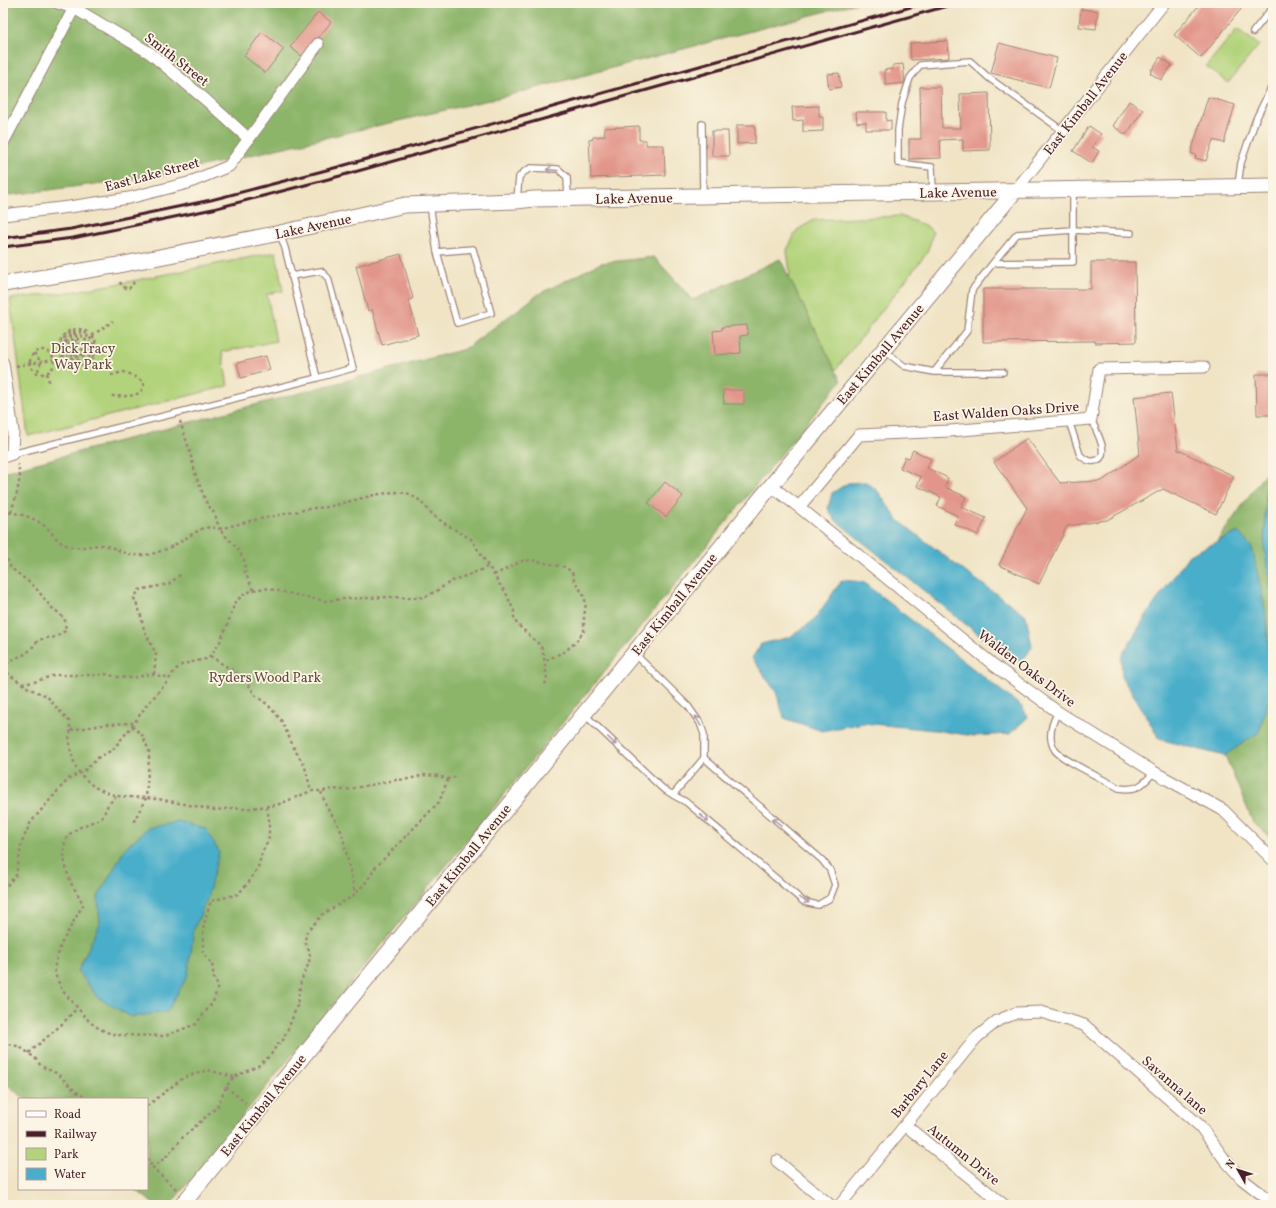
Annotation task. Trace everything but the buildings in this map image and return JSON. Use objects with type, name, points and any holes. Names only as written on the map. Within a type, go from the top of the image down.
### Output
[{"type":"street","name":"Smith Street","points":[[58,3],[74,8],[150,53],[249,139]]},
{"type":"street","name":"East Kimball Avenue","points":[[182,1205],[771,486],[1015,192],[1164,3]]},
{"type":"street","points":[[3,143],[74,8]]},
{"type":"street","name":"East Lake Street","points":[[3,215],[129,198],[188,183],[230,166],[318,44]]},
{"type":"street","name":"Lake Avenue","points":[[3,284],[119,265],[280,233],[405,205],[534,199],[1015,192],[1273,186]]},
{"type":"street","points":[[3,364],[13,431],[11,455]]},
{"type":"street","name":"East Walden Oaks Drive","points":[[799,507],[859,435],[950,431],[1092,419],[1098,369],[1204,367]]},
{"type":"street","name":"Walden Oaks Drive","points":[[771,486],[995,666],[1058,712],[1154,772],[1223,810],[1273,860]]},
{"type":"street","name":"Barbary Lane","points":[[840,1205],[976,1038],[997,1021],[1016,1013],[1041,1012]]},
{"type":"street","name":"Savanna lane","points":[[1041,1012],[1084,1026],[1200,1126],[1225,1160],[1242,1179],[1273,1203]]},
{"type":"street","name":"Autumn Drive","points":[[905,1126],[1004,1205]]},
{"type":"street","points":[[777,1161],[830,1205]]},
{"type":"lane","points":[[1253,32],[1273,7]]},
{"type":"lane","points":[[933,193],[932,167],[898,163],[898,130],[902,103],[910,78],[920,65],[970,61],[989,78],[1063,131]]},
{"type":"lane","points":[[1238,187],[1241,163],[1256,119],[1273,84]]},
{"type":"lane","points":[[702,124],[703,197]]},
{"type":"lane","points":[[516,201],[519,177],[531,168],[558,170],[567,177],[568,199]]},
{"type":"lane","points":[[993,262],[1073,262],[1073,190]]},
{"type":"lane","points":[[430,205],[437,252],[457,323],[491,314],[473,249],[437,252]]},
{"type":"lane","points":[[934,372],[968,331],[972,290],[1016,234],[1073,230],[1131,233]]},
{"type":"lane","points":[[280,233],[317,378]]},
{"type":"lane","points":[[11,455],[353,368],[328,278],[321,271],[292,276]]},
{"type":"lane","points":[[883,350],[904,366],[934,372],[1002,372]]},
{"type":"lane","points":[[1069,421],[1080,455],[1084,459],[1095,461],[1100,458],[1103,452],[1103,446],[1092,419]]},
{"type":"lane","points":[[634,653],[688,706],[700,722],[704,734],[704,758],[673,795]]},
{"type":"lane","points":[[1058,712],[1051,728],[1052,744],[1058,754],[1119,788],[1132,789],[1141,786],[1154,772]]},
{"type":"lane","points":[[584,714],[662,788],[686,802],[804,902],[818,905],[830,898],[835,885],[830,870],[822,860],[704,758]]},
{"type":"path","points":[[120,282],[122,286],[128,288],[133,285],[134,279]]},
{"type":"path","points":[[78,346],[79,341],[76,338],[72,340],[68,346],[71,355],[77,358],[86,354],[87,344],[85,342],[85,351],[82,355],[77,356],[71,351],[70,346],[73,342],[77,341],[73,345],[73,349],[74,352],[78,353],[82,351],[82,342],[84,340],[88,340],[90,346],[89,354],[83,359],[76,360],[69,356],[66,345],[71,338],[75,336],[87,336],[88,333],[86,330],[71,330],[63,336],[60,341],[60,354],[68,363],[74,366],[83,366],[91,361],[96,353],[97,344],[94,337],[95,349],[92,357],[83,363],[73,363],[66,359],[63,355],[62,342],[67,335],[72,332],[77,331],[86,333],[70,335],[65,342],[64,347],[70,360],[75,361],[84,360],[91,354],[92,349],[90,337],[112,321]]},
{"type":"path","points":[[46,351],[52,356],[54,360],[52,367],[47,373],[37,373],[33,370],[30,364],[34,353],[46,351]]},
{"type":"path","points":[[34,353],[41,362]]},
{"type":"path","points":[[16,366],[54,360]]},
{"type":"path","points":[[37,373],[41,362]]},
{"type":"path","points":[[111,376],[122,372],[127,373],[142,381],[144,384],[144,388],[137,394],[111,396]]},
{"type":"path","points":[[47,373],[49,382]]},
{"type":"path","points":[[178,415],[196,476],[207,504],[215,514],[219,529]]},
{"type":"path","points":[[11,455],[18,467],[20,477],[11,512]]},
{"type":"path","points":[[219,529],[254,520],[314,508],[328,507],[374,495],[394,492],[407,493],[418,499],[442,522],[471,539],[506,593],[514,611],[514,617],[517,624],[540,645],[543,652],[548,679],[545,685]]},
{"type":"path","points":[[3,513],[11,512],[25,516],[45,526],[64,545],[74,548],[103,545],[134,555],[150,554],[165,549],[186,539],[197,530],[212,526],[219,529],[233,544],[244,560],[245,572],[253,590]]},
{"type":"path","points":[[3,548],[11,568],[35,588],[66,622],[65,631],[56,637],[39,640],[27,653],[8,662],[3,667],[11,676],[30,690],[47,696],[69,721],[71,730],[71,752],[76,768],[94,787],[116,796],[158,799],[215,810],[266,807],[277,805],[311,791],[332,789],[345,790],[424,775],[438,776],[448,779],[456,778]]},
{"type":"path","points":[[494,575],[522,561],[531,560],[565,567],[572,572],[574,580],[583,594],[586,603],[584,631],[564,652],[544,661]]},
{"type":"path","points":[[3,890],[16,875],[22,841],[31,822],[70,778],[80,773],[114,748],[175,670],[183,664],[206,659],[210,656],[219,644],[235,602],[242,595],[253,590],[266,588],[325,601],[389,597],[409,598],[425,596],[452,581],[488,566]]},
{"type":"path","points":[[154,674],[156,654],[144,630],[140,612],[134,598],[139,590],[170,584],[181,574]]},
{"type":"path","points":[[210,656],[238,674],[248,684],[255,695],[268,705],[281,720],[305,767],[311,791]]},
{"type":"path","points":[[22,684],[34,682],[55,675],[105,674],[132,678],[146,674],[154,674],[170,678]]},
{"type":"path","points":[[71,730],[109,724],[133,725],[143,736],[149,751],[146,798],[133,823]]},
{"type":"path","points":[[153,1168],[169,1154],[183,1137],[217,1107],[226,1087],[234,1077],[258,1066],[270,1056],[277,1045],[283,1040],[297,1006],[300,980],[309,963],[310,952],[305,942],[306,933],[323,914],[353,896],[367,881],[375,868],[439,802],[448,779]]},
{"type":"path","points":[[321,791],[327,808],[342,833],[355,894]]},
{"type":"path","points":[[116,796],[108,805],[102,818],[69,834],[65,842],[63,855],[71,882],[83,905],[61,944],[55,964],[55,974],[62,990],[94,1026],[106,1032],[130,1036],[164,1036],[196,1024],[213,1002],[218,986],[214,978],[212,964],[203,952],[203,930],[206,916],[211,901],[238,894],[249,882],[258,867],[269,838],[269,817],[266,807]]},
{"type":"path","points":[[29,1053],[62,1024],[77,1008]]},
{"type":"path","points":[[3,1043],[17,1046],[29,1053],[41,1066],[58,1074],[70,1084],[75,1091],[86,1098]]},
{"type":"path","points":[[148,1105],[184,1078],[208,1070],[234,1077]]},
{"type":"path","points":[[226,1087],[246,1103]]},
{"type":"path","points":[[148,1160],[153,1168],[176,1189]]},
{"type":"green space","points":[[3,3],[857,3],[506,96],[164,175],[3,196]]},
{"type":"green space","points":[[1237,29],[1259,45],[1228,83],[1206,66]]},
{"type":"green space","points":[[900,216],[927,226],[933,232],[926,254],[817,394],[788,284],[790,273],[787,250],[797,230],[814,220]]},
{"type":"green space","name":"Dick Tracy Way Park","points":[[276,252],[283,291],[267,294],[276,341],[222,352],[228,386],[28,436],[10,299],[70,292],[127,282]]},
{"type":"green space","name":"Ryders Wood Park","points":[[654,257],[693,300],[780,259],[841,381],[170,1205],[155,1205],[136,1190],[148,1190],[148,1098],[24,1098],[3,1081],[3,472],[465,349],[539,294],[601,263]]},
{"type":"green space","points":[[1273,462],[1273,840],[1253,822],[1166,614]]},
{"type":"water","points":[[866,482],[877,490],[898,520],[964,571],[1026,615],[1032,647],[1022,662],[1012,661],[835,520],[828,509],[832,493],[848,483]]},
{"type":"water","points":[[1273,487],[1273,602],[1264,548],[1266,488]]},
{"type":"water","points":[[1238,532],[1252,548],[1265,608],[1272,686],[1259,732],[1224,756],[1159,739],[1137,700],[1122,678],[1121,657],[1145,617],[1189,555]]},
{"type":"water","points":[[842,580],[863,582],[1022,707],[1028,717],[1010,734],[974,736],[934,730],[863,723],[822,731],[784,718],[776,692],[752,658],[761,644],[790,637],[813,621]]},
{"type":"water","points":[[178,822],[206,829],[219,852],[207,899],[194,929],[188,975],[167,1012],[131,1017],[97,997],[78,971],[100,923],[98,897],[126,847],[148,828]]},
{"type":"railway","points":[[3,238],[71,229],[211,200],[338,167],[925,3]]},
{"type":"railway","points":[[3,247],[73,238],[213,209],[340,176],[958,3]]}]
